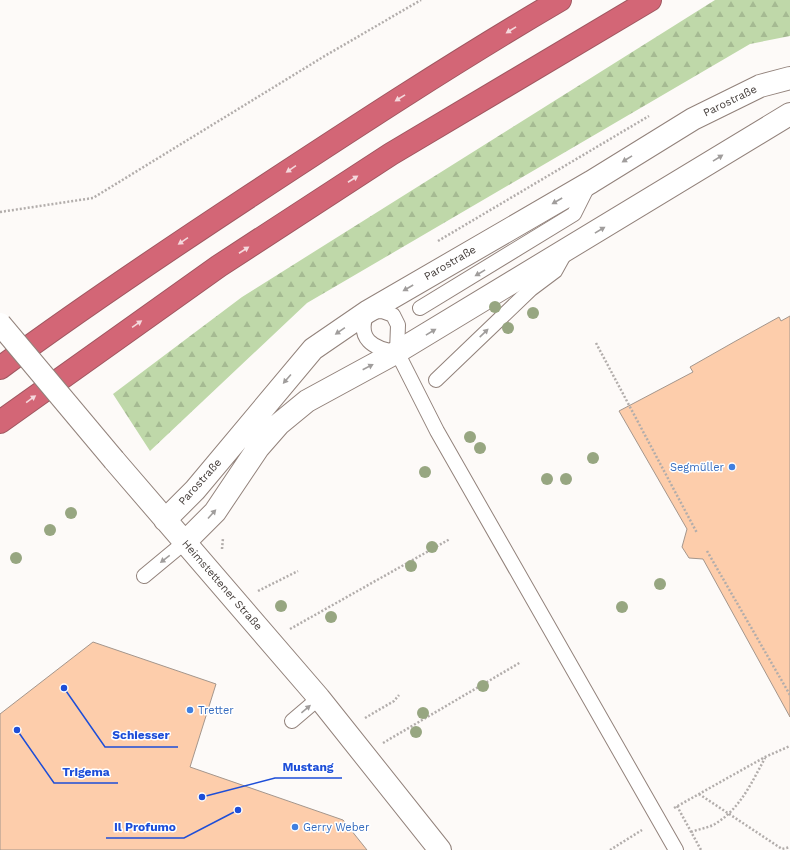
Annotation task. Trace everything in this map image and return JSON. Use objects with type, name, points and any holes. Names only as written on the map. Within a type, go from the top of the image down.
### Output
[{"type":"highway","points":[[0,368],[118,285],[372,115],[560,0]]},
{"type":"highway","points":[[0,422],[219,266],[385,158],[650,0]]},
{"type":"street","name":"Parostraße","points":[[165,520],[195,490],[313,349],[367,312],[591,182],[693,119],[760,86],[790,78]]},
{"type":"street","points":[[185,542],[215,512],[258,448],[279,424],[307,401],[397,352],[790,114]]},
{"type":"street","name":"Heimstettener Straße","points":[[0,324],[165,520],[320,698],[440,850]]},
{"type":"lane","points":[[420,308],[574,214],[591,182]]},
{"type":"lane","points":[[436,380],[531,289],[555,271],[566,250]]},
{"type":"lane","points":[[397,352],[381,350],[374,347],[368,339],[363,327],[363,321],[367,312],[382,311],[393,315],[398,325],[397,352],[406,373],[496,536],[676,850]]},
{"type":"lane","points":[[144,576],[185,542]]},
{"type":"lane","points":[[292,721],[320,698]]},
{"type":"path","points":[[0,212],[93,198],[323,57],[421,0]]},
{"type":"path","points":[[596,342],[698,533]]},
{"type":"path","points":[[287,630],[450,539]]},
{"type":"path","points":[[708,551],[790,695]]},
{"type":"path","points":[[255,592],[298,571]]},
{"type":"path","points":[[381,744],[521,662]]},
{"type":"path","points":[[361,720],[394,701],[399,695]]},
{"type":"path","points":[[610,850],[637,834],[677,806],[765,757],[790,746]]},
{"type":"path","points":[[691,832],[713,824],[730,814],[746,793],[765,757]]},
{"type":"path","points":[[699,794],[782,849],[790,847]]},
{"type":"path","points":[[677,806],[701,850]]},
{"type":"green space","points":[[715,0],[790,0],[790,36],[750,44],[307,303],[150,451],[113,394],[242,297]]},
{"type":"building","name":"Segmüller","points":[[790,316],[790,717],[703,559],[689,558],[682,547],[687,529],[619,411],[693,372],[690,367],[779,317],[781,321]]},
{"type":"building","points":[[93,642],[216,684],[190,767],[343,820],[367,850],[0,850],[0,714]]},
{"type":"place","name":"Segmüller","points":[[732,467]]},
{"type":"place","name":"Schiesser","points":[[64,688]]},
{"type":"place","name":"Tretter","points":[[190,710]]},
{"type":"place","name":"Trigema","points":[[17,730]]},
{"type":"place","name":"Mustang","points":[[202,797]]},
{"type":"place","name":"Il Profumo","points":[[238,810]]},
{"type":"place","name":"Gerry Weber","points":[[295,827]]}]
